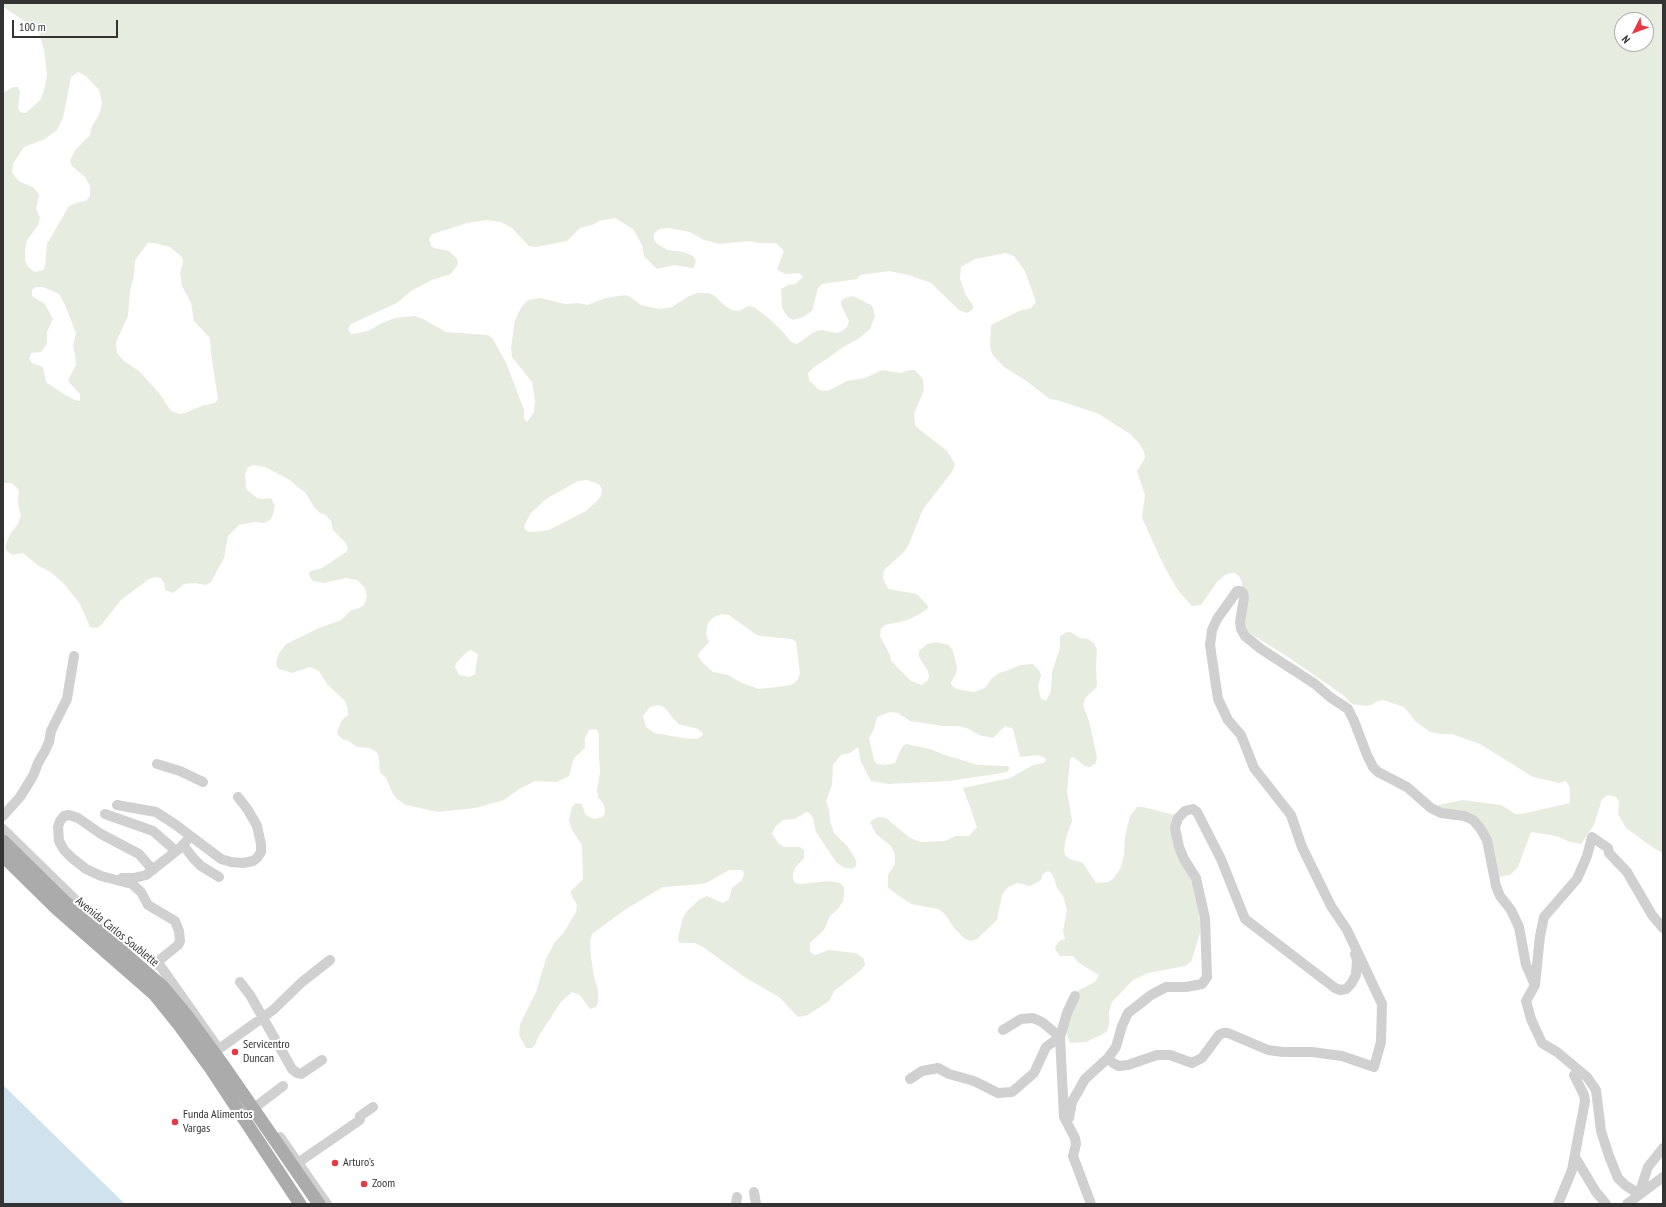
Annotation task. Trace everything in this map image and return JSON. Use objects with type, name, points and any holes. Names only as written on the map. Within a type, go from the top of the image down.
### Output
[{"type":"main road","name":"Avenida Carlos Soublette","points":[[3,841],[64,901],[163,987],[188,1017],[319,1204]]},
{"type":"main road","name":"Avenida Carlos Soublette","points":[[3,856],[57,909],[159,1000],[211,1069],[300,1204]]},
{"type":"street","points":[[1108,1058],[1119,1066],[1128,1065],[1157,1055],[1170,1055],[1192,1062],[1202,1058],[1219,1035],[1223,1033],[1268,1050],[1284,1052],[1312,1052],[1342,1056],[1374,1067],[1381,1042],[1382,1004],[1347,930],[1332,906],[1302,847],[1291,815],[1254,768],[1241,735],[1228,720],[1218,699],[1210,645],[1212,630],[1217,619],[1237,591],[1240,591],[1243,594],[1244,598],[1240,629],[1245,636],[1250,642],[1316,684],[1330,697],[1348,709],[1372,767],[1378,772],[1407,786],[1431,808],[1441,813],[1464,816],[1473,820],[1480,828],[1487,840],[1496,886],[1500,896],[1510,910],[1519,927],[1526,965],[1536,985]]},
{"type":"street","points":[[3,816],[20,797],[49,742],[51,731],[67,699],[74,656]]},
{"type":"street","points":[[157,764],[180,771],[203,782]]},
{"type":"street","points":[[117,805],[156,812],[209,852],[226,861],[243,863],[253,861],[257,858],[261,852],[261,848],[257,826],[248,810],[238,797]]},
{"type":"street","points":[[1066,1119],[1069,1118],[1072,1102],[1085,1079],[1108,1058],[1119,1042],[1122,1026],[1128,1013],[1141,1002],[1166,987],[1186,987],[1202,984],[1206,977],[1205,918],[1196,878],[1178,847],[1175,828],[1178,818],[1185,811],[1193,809],[1197,812],[1221,859],[1245,919],[1335,988],[1340,990],[1346,989],[1356,975],[1357,960],[1347,930]]},
{"type":"street","points":[[105,814],[153,831],[180,848],[201,866],[219,877]]},
{"type":"street","points":[[150,873],[139,854],[101,834],[78,818],[69,815],[64,816],[60,821],[58,827],[59,841],[64,850],[86,869],[100,876],[132,884],[142,895],[148,905],[175,921],[179,931],[180,941],[178,945],[156,964]]},
{"type":"street","name":"Avenida Carlos Soublette","points":[[3,829],[86,910],[161,967],[327,1204]]},
{"type":"street","points":[[142,895],[142,883],[150,873],[180,848],[190,837]]},
{"type":"street","points":[[1640,1194],[1625,1185],[1618,1178],[1601,1131],[1596,1090],[1587,1076],[1557,1052],[1542,1043],[1531,1019],[1526,1001],[1536,985],[1540,936],[1544,917],[1577,879],[1587,856],[1592,837],[1608,848],[1609,852],[1627,872],[1652,915],[1663,928]]},
{"type":"street","points":[[112,878],[134,878],[150,873]]},
{"type":"street","points":[[219,1049],[262,1018],[302,982],[330,960]]},
{"type":"street","points":[[240,982],[250,994],[292,1070],[301,1074],[305,1073],[322,1060]]},
{"type":"street","points":[[1075,996],[1067,1013],[1060,1037],[1064,1117],[1075,1138],[1076,1144],[1073,1156],[1090,1204]]},
{"type":"street","points":[[1003,1030],[1021,1019],[1033,1018],[1042,1022],[1060,1037]]},
{"type":"street","points":[[910,1079],[922,1071],[938,1068],[949,1074],[974,1081],[998,1093],[1012,1092],[1034,1073],[1046,1047],[1060,1037]]},
{"type":"street","points":[[1558,1204],[1572,1170],[1585,1101],[1584,1094],[1574,1075]]},
{"type":"street","points":[[258,1105],[283,1086]]},
{"type":"street","points":[[298,1162],[360,1120],[360,1116],[373,1107]]},
{"type":"street","points":[[1640,1194],[1648,1167],[1663,1148]]},
{"type":"street","points":[[1575,1157],[1596,1192],[1606,1204]]},
{"type":"street","points":[[1627,1204],[1663,1177]]},
{"type":"street","points":[[754,1192],[756,1204]]},
{"type":"shaded area","points":[[3,3],[1663,3],[1663,853],[1626,828],[1618,814],[1619,801],[1616,797],[1608,795],[1602,799],[1594,825],[1581,844],[1570,842],[1556,836],[1531,832],[1518,867],[1510,875],[1499,877],[1493,870],[1486,847],[1474,825],[1439,809],[1438,805],[1463,800],[1501,805],[1516,814],[1521,814],[1570,803],[1570,788],[1566,781],[1559,783],[1533,777],[1480,744],[1452,734],[1430,732],[1416,722],[1404,707],[1383,700],[1366,706],[1352,704],[1343,695],[1288,657],[1240,627],[1242,582],[1239,576],[1235,573],[1225,575],[1217,582],[1201,605],[1192,606],[1177,589],[1163,564],[1142,518],[1145,495],[1137,471],[1145,458],[1144,452],[1139,443],[1130,434],[1099,414],[1050,399],[1025,380],[1004,367],[992,354],[990,346],[991,325],[1019,311],[1031,308],[1036,302],[1025,271],[1014,256],[1006,253],[975,259],[961,267],[960,279],[966,295],[973,306],[973,309],[967,313],[959,310],[931,283],[909,275],[889,271],[860,275],[857,279],[822,284],[818,288],[812,311],[803,317],[793,320],[788,317],[782,308],[781,289],[788,285],[795,284],[803,277],[799,273],[785,274],[777,269],[784,251],[776,243],[748,241],[720,244],[704,240],[690,232],[669,228],[659,229],[654,234],[654,240],[657,244],[668,250],[684,252],[693,256],[696,261],[694,267],[692,268],[674,265],[657,269],[644,256],[642,245],[633,229],[615,218],[599,221],[592,225],[580,228],[567,241],[536,247],[529,246],[512,228],[501,222],[487,220],[467,223],[433,234],[429,238],[431,246],[449,251],[457,259],[458,264],[451,274],[432,280],[411,291],[397,303],[351,324],[348,329],[351,334],[359,333],[370,330],[395,318],[415,316],[446,332],[488,335],[493,339],[507,365],[524,410],[524,419],[527,422],[534,412],[535,400],[532,382],[512,357],[511,348],[515,320],[522,306],[528,300],[541,298],[565,304],[579,303],[587,305],[606,298],[625,295],[641,305],[659,309],[672,307],[687,297],[697,293],[709,293],[732,310],[739,311],[748,306],[754,307],[772,321],[791,342],[797,344],[814,332],[822,330],[837,333],[847,327],[849,321],[841,305],[841,301],[845,298],[853,296],[871,305],[875,316],[870,329],[858,339],[843,347],[814,367],[808,373],[809,380],[819,390],[828,391],[847,381],[865,378],[882,370],[901,373],[915,370],[923,379],[924,390],[914,414],[915,425],[947,451],[955,464],[952,472],[923,509],[909,544],[904,552],[884,570],[883,578],[888,589],[917,594],[928,606],[923,612],[908,620],[885,625],[881,629],[880,636],[890,655],[891,661],[911,681],[922,685],[928,680],[929,677],[928,671],[919,657],[919,651],[927,644],[936,642],[949,645],[953,651],[957,667],[951,684],[956,689],[974,692],[985,688],[991,679],[999,673],[1020,665],[1033,664],[1039,670],[1041,675],[1038,686],[1041,699],[1046,701],[1051,691],[1052,672],[1060,648],[1060,636],[1070,632],[1080,638],[1088,639],[1094,643],[1097,650],[1097,685],[1096,688],[1086,697],[1083,705],[1089,721],[1097,757],[1096,763],[1090,767],[1084,766],[1075,758],[1072,757],[1070,759],[1067,791],[1072,821],[1066,838],[1064,849],[1065,855],[1070,859],[1083,863],[1096,883],[1108,882],[1113,879],[1120,869],[1124,856],[1125,836],[1130,816],[1137,807],[1143,807],[1174,815],[1172,829],[1192,882],[1198,904],[1200,921],[1200,933],[1191,962],[1185,966],[1148,973],[1133,980],[1112,1002],[1109,1011],[1109,1025],[1107,1031],[1086,1042],[1070,1043],[1066,1032],[1076,995],[1079,990],[1095,982],[1099,975],[1079,963],[1073,956],[1060,956],[1056,951],[1055,948],[1059,941],[1065,939],[1063,931],[1067,910],[1063,896],[1057,888],[1051,873],[1048,871],[1042,875],[1041,880],[1029,886],[1018,883],[1008,887],[1002,895],[997,920],[977,939],[971,941],[965,939],[955,929],[944,913],[938,909],[911,904],[888,888],[888,875],[895,864],[895,854],[891,846],[876,834],[870,822],[878,817],[886,818],[910,838],[921,842],[945,841],[955,836],[969,836],[977,827],[963,788],[1010,778],[1033,765],[1043,763],[1046,761],[1045,758],[1038,755],[1020,757],[1013,729],[1005,726],[993,738],[979,735],[960,726],[943,726],[910,721],[898,713],[890,712],[877,717],[874,729],[869,738],[874,760],[877,764],[885,765],[895,763],[902,747],[906,744],[930,749],[978,765],[1008,766],[1010,768],[1007,772],[949,781],[889,784],[871,781],[861,762],[858,747],[850,753],[841,755],[833,765],[832,785],[826,801],[834,833],[847,846],[856,860],[856,866],[852,869],[843,867],[836,862],[816,832],[813,818],[809,813],[806,812],[795,819],[783,820],[775,827],[772,834],[779,844],[784,847],[800,847],[804,850],[804,858],[795,868],[793,874],[795,883],[800,884],[829,881],[840,883],[844,887],[843,901],[838,909],[830,916],[824,930],[810,943],[810,952],[815,955],[829,950],[856,953],[864,959],[865,965],[860,971],[834,991],[829,1001],[808,1015],[798,1017],[779,997],[746,978],[703,947],[695,943],[679,942],[678,937],[683,918],[687,911],[700,899],[707,896],[723,903],[729,899],[732,888],[742,880],[744,874],[741,870],[729,870],[702,884],[663,887],[626,909],[592,934],[590,942],[591,957],[594,977],[598,990],[598,1002],[596,1007],[590,1009],[580,995],[572,992],[561,1002],[538,1037],[535,1045],[532,1048],[526,1048],[519,1035],[520,1024],[536,992],[546,959],[555,942],[564,932],[576,912],[577,905],[570,892],[583,879],[582,845],[572,830],[569,821],[572,807],[576,803],[582,804],[585,814],[594,819],[603,817],[605,811],[604,805],[598,797],[597,791],[600,772],[599,735],[597,730],[589,730],[585,738],[585,748],[574,758],[569,776],[557,782],[535,781],[519,789],[504,800],[475,808],[438,812],[406,805],[397,799],[393,794],[386,778],[380,772],[378,754],[369,748],[357,747],[347,740],[342,739],[338,735],[337,732],[342,720],[348,715],[348,709],[345,701],[327,684],[319,671],[310,667],[292,673],[277,667],[276,662],[279,653],[286,644],[319,628],[341,620],[350,611],[364,605],[367,596],[365,588],[357,580],[346,578],[324,583],[313,581],[309,572],[322,568],[346,552],[348,549],[346,543],[333,530],[331,521],[326,515],[320,513],[314,507],[305,492],[290,480],[265,467],[253,465],[248,467],[245,474],[246,488],[257,498],[271,498],[275,506],[273,515],[270,520],[264,523],[255,522],[239,525],[228,536],[224,558],[211,582],[206,585],[194,583],[184,584],[173,593],[165,590],[164,583],[161,578],[155,577],[149,579],[121,600],[97,628],[90,627],[80,604],[64,584],[52,573],[39,566],[23,553],[12,555],[6,550],[5,547],[10,534],[18,524],[21,515],[18,504],[18,489],[12,483],[3,483],[3,93],[13,87],[18,87],[20,92],[18,108],[20,112],[26,113],[41,99],[47,74],[44,50],[39,33],[35,28],[3,7]],"holes":[[[78,72],[86,76],[99,90],[102,103],[99,115],[92,126],[90,135],[76,149],[70,160],[72,166],[85,177],[90,186],[90,196],[86,201],[69,206],[47,244],[45,267],[43,270],[35,272],[28,267],[25,260],[25,249],[27,240],[39,222],[40,217],[36,209],[39,195],[33,187],[20,182],[16,178],[12,172],[13,164],[24,147],[45,139],[57,130],[63,118],[71,77]],[[148,243],[155,243],[170,247],[182,257],[183,263],[180,273],[182,286],[191,303],[194,321],[210,338],[218,399],[215,403],[204,405],[180,414],[171,411],[159,393],[139,371],[124,361],[117,353],[116,342],[128,316],[130,290],[134,275],[135,261]],[[36,287],[43,287],[59,294],[65,305],[76,333],[73,346],[76,365],[68,381],[80,394],[80,401],[65,395],[46,382],[43,367],[32,363],[29,359],[31,353],[41,352],[47,344],[47,332],[53,319],[45,304],[32,296],[32,290]],[[587,480],[599,484],[602,489],[601,496],[586,511],[549,530],[533,532],[525,529],[524,526],[531,513],[546,499],[578,481]],[[722,614],[729,615],[760,636],[792,639],[796,642],[800,673],[798,679],[793,684],[786,686],[759,689],[742,683],[728,675],[713,672],[698,656],[709,642],[706,634],[708,623],[714,617]],[[471,650],[478,654],[475,674],[470,677],[459,675],[455,667],[456,663]],[[658,705],[664,707],[678,724],[698,729],[703,733],[702,736],[696,739],[689,739],[654,733],[646,727],[643,716],[650,707]]]},
{"type":"water","points":[[3,1085],[125,1204],[3,1204]]},
{"type":"place","name":"Servicentro Duncan","points":[[235,1052]]},
{"type":"place","name":"Funda Alimentos Vargas","points":[[175,1122]]},
{"type":"place","name":"Arturo's","points":[[335,1163]]},
{"type":"place","name":"Zoom","points":[[364,1184]]}]
